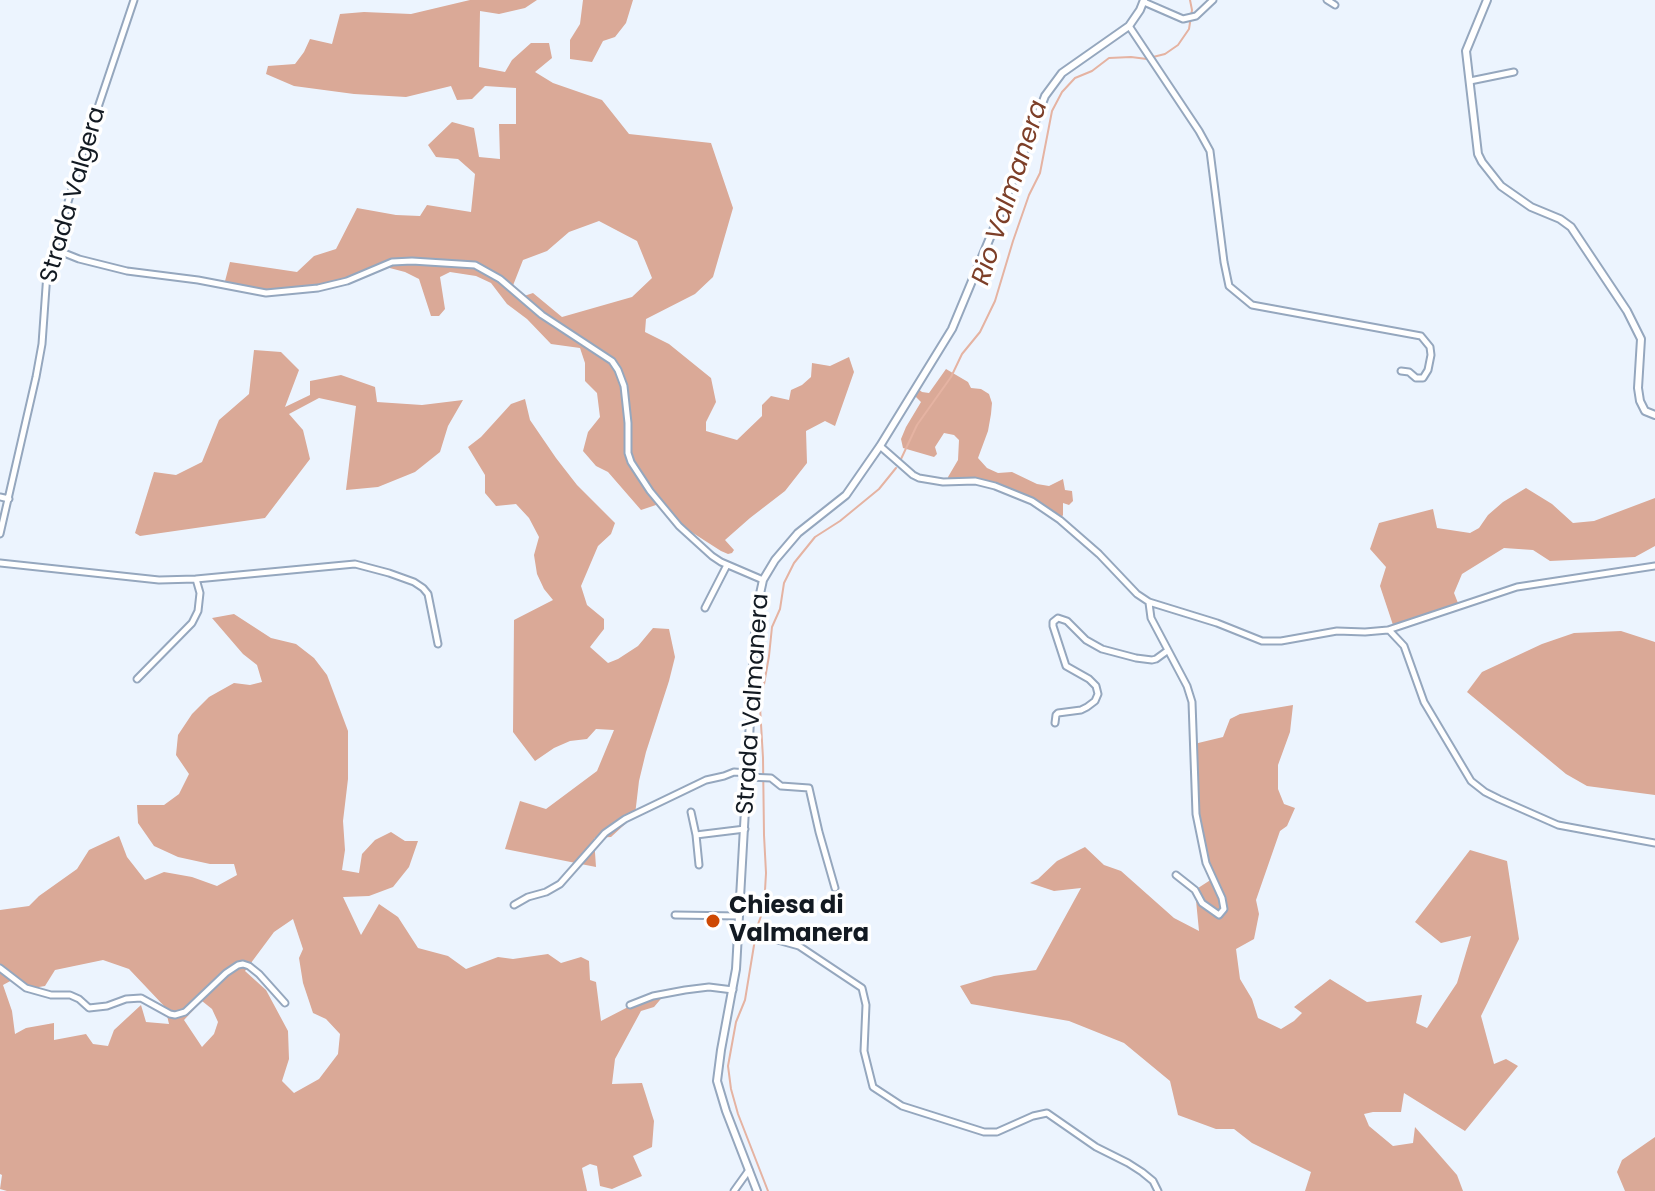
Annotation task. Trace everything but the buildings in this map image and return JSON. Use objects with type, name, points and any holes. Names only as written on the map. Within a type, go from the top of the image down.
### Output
[{"type":"street","name":"Strada Valgera","points":[[0,534],[42,344],[47,273],[81,158],[134,0]]},
{"type":"street","points":[[1144,1],[1183,19],[1191,17],[1213,0]]},
{"type":"street","points":[[1327,0],[1335,5]]},
{"type":"street","points":[[1487,0],[1466,51],[1478,154],[1501,186],[1531,207],[1571,227],[1627,311],[1641,339],[1640,401],[1645,411],[1655,415]]},
{"type":"street","name":"Strada Valmanera","points":[[757,1191],[717,1081],[733,990],[755,632],[763,580],[798,533],[846,495],[880,446],[959,316],[1045,96],[1062,73],[1129,26],[1144,1]]},
{"type":"street","points":[[1129,26],[1210,151],[1229,286],[1252,305],[1421,336],[1430,347],[1428,370],[1423,378],[1401,371]]},
{"type":"street","points":[[1470,81],[1514,72]]},
{"type":"street","points":[[54,249],[127,271],[266,293],[318,288],[347,281],[392,262],[475,265],[500,279],[542,315],[612,361],[624,386],[627,445],[631,462],[650,491],[679,526],[712,556],[763,580]]},
{"type":"street","points":[[880,446],[913,475],[927,480],[975,481],[1032,501],[1060,520],[1149,602],[1262,641],[1281,641],[1337,631],[1388,630],[1517,587],[1655,566]]},
{"type":"street","points":[[0,497],[9,499]]},
{"type":"street","points":[[0,563],[159,580],[355,564],[389,573],[423,588],[428,594],[438,644]]},
{"type":"street","points":[[705,608],[727,565]]},
{"type":"street","points":[[137,679],[192,623],[198,611],[200,593],[196,579]]},
{"type":"street","points":[[1149,602],[1151,618],[1187,686],[1192,702],[1196,814],[1206,863],[1224,909],[1219,915],[1202,903],[1195,890],[1176,875]]},
{"type":"street","points":[[1055,723],[1058,713],[1081,710],[1095,701],[1098,694],[1096,686],[1089,679],[1066,666],[1053,626],[1058,618],[1067,621],[1086,640],[1102,649],[1152,660],[1167,651]]},
{"type":"street","points":[[1388,630],[1404,646],[1424,702],[1471,781],[1478,787],[1558,825],[1655,843]]},
{"type":"street","points":[[514,905],[560,884],[605,833],[625,819],[706,780],[734,772],[771,778],[781,786],[809,788],[835,888]]},
{"type":"street","points":[[691,812],[699,865]]},
{"type":"street","points":[[696,835],[745,829]]},
{"type":"street","points":[[675,915],[739,916]]},
{"type":"street","points":[[738,929],[799,946],[862,988],[866,1005],[864,1051],[873,1087],[902,1106],[984,1132],[997,1132],[1047,1113],[1096,1147],[1142,1172],[1153,1181],[1158,1191]]},
{"type":"street","points":[[0,968],[26,988],[51,995],[70,995],[89,1008],[141,998],[175,1015],[185,1012],[226,973],[243,964],[259,974],[285,1003]]},
{"type":"street","points":[[630,1005],[653,996],[691,989],[709,987],[733,990]]},
{"type":"street","points":[[734,1191],[749,1170]]},
{"type":"shaded area","points":[[470,0],[537,0],[525,8],[499,14],[480,11],[479,67],[505,72],[512,60],[531,43],[549,43],[552,58],[535,72],[553,83],[602,100],[629,134],[711,143],[733,208],[713,277],[695,294],[646,319],[645,332],[669,344],[711,378],[716,402],[706,422],[706,431],[737,440],[762,416],[762,405],[771,396],[789,400],[791,390],[811,377],[812,363],[830,366],[849,357],[854,372],[835,426],[825,421],[806,431],[807,463],[785,491],[725,540],[734,550],[732,553],[721,551],[682,526],[662,503],[641,510],[608,472],[596,466],[583,451],[588,432],[600,417],[597,393],[585,381],[585,363],[580,348],[551,344],[507,304],[491,283],[476,276],[450,272],[440,277],[445,309],[439,316],[431,316],[419,279],[382,266],[347,281],[318,288],[266,293],[224,285],[230,262],[297,272],[314,256],[336,249],[357,208],[420,216],[427,205],[471,212],[475,174],[458,159],[436,157],[428,145],[452,122],[474,128],[479,157],[500,159],[499,124],[516,124],[516,88],[485,86],[472,99],[457,100],[451,86],[406,97],[354,94],[294,86],[266,74],[268,66],[295,64],[310,39],[332,44],[340,14],[411,14]],"holes":[[[599,221],[637,241],[652,278],[632,297],[562,317],[533,293],[521,297],[512,288],[523,260],[547,251],[569,232]]]},
{"type":"shaded area","points":[[583,0],[633,0],[626,23],[615,37],[603,41],[592,62],[570,59],[570,40],[580,24]]},
{"type":"shaded area","points":[[254,350],[281,352],[299,370],[285,407],[310,395],[310,381],[341,375],[375,387],[377,402],[422,405],[463,400],[448,426],[440,452],[415,472],[378,487],[346,490],[356,406],[319,398],[289,414],[303,430],[310,459],[265,518],[140,536],[135,533],[154,472],[176,475],[202,462],[219,420],[249,394]]},
{"type":"shaded area","points":[[946,369],[968,382],[971,388],[989,394],[991,414],[978,458],[987,468],[998,473],[1012,472],[1037,484],[1049,486],[1063,479],[1065,490],[1072,491],[1073,501],[1069,505],[1063,503],[1060,520],[1031,501],[975,481],[949,482],[948,477],[958,460],[959,440],[954,435],[944,433],[935,447],[937,454],[934,457],[903,448],[901,439],[921,402],[914,393],[917,388],[929,393]]},
{"type":"shaded area","points":[[525,399],[530,420],[556,458],[577,485],[615,523],[611,534],[598,546],[581,586],[587,605],[604,619],[604,629],[590,647],[608,663],[638,646],[653,628],[669,629],[675,657],[646,752],[635,815],[611,837],[594,838],[596,867],[505,849],[520,801],[546,809],[597,771],[614,730],[596,729],[587,739],[570,741],[535,761],[513,732],[514,620],[553,600],[537,574],[534,555],[539,537],[529,518],[516,504],[496,506],[485,493],[485,475],[468,447],[511,404]]},
{"type":"shaded area","points":[[1526,488],[1552,504],[1573,523],[1594,521],[1655,498],[1655,546],[1635,557],[1550,561],[1533,550],[1504,548],[1462,574],[1454,593],[1458,603],[1393,625],[1380,586],[1386,567],[1370,549],[1379,523],[1433,509],[1437,528],[1470,533],[1479,528],[1503,502]]},
{"type":"shaded area","points":[[234,614],[271,638],[296,644],[314,658],[327,675],[348,731],[342,870],[359,873],[362,854],[375,840],[391,832],[405,841],[418,841],[409,867],[393,887],[369,896],[343,897],[361,935],[379,904],[398,917],[418,948],[448,956],[466,969],[498,957],[513,959],[548,954],[561,963],[581,957],[589,961],[590,980],[596,982],[601,1021],[630,1006],[665,994],[654,1007],[641,1011],[615,1059],[612,1084],[642,1083],[654,1121],[652,1147],[633,1156],[642,1176],[612,1189],[600,1186],[597,1166],[590,1164],[582,1168],[587,1191],[0,1189],[0,910],[29,906],[77,869],[89,850],[119,836],[127,857],[145,880],[164,872],[217,886],[237,875],[234,864],[210,864],[178,857],[154,846],[138,823],[137,805],[164,805],[179,794],[189,774],[176,755],[178,735],[192,714],[209,697],[234,683],[250,685],[262,682],[257,665],[243,654],[212,618]],"holes":[[[293,919],[303,949],[299,958],[313,1013],[326,1019],[340,1034],[338,1054],[319,1079],[294,1093],[282,1081],[289,1059],[288,1031],[266,990],[245,971],[274,932]],[[103,960],[129,969],[165,1007],[169,1024],[146,1022],[141,1005],[114,1030],[108,1046],[93,1044],[86,1034],[54,1040],[54,1023],[26,1028],[15,1034],[12,1011],[3,985],[14,979],[27,989],[45,986],[55,970]],[[202,1001],[212,1009],[218,1022],[214,1034],[202,1047],[184,1020]]]},
{"type":"shaded area","points":[[1621,631],[1655,642],[1655,795],[1587,786],[1566,774],[1467,692],[1482,672],[1542,644],[1574,633]]},
{"type":"shaded area","points":[[1293,705],[1290,732],[1278,765],[1278,789],[1284,804],[1295,808],[1287,826],[1280,831],[1256,900],[1259,914],[1254,939],[1236,949],[1240,979],[1252,999],[1258,1018],[1281,1029],[1302,1013],[1294,1007],[1330,979],[1367,1002],[1422,995],[1416,1023],[1427,1028],[1457,983],[1471,936],[1441,943],[1415,922],[1470,850],[1507,861],[1519,939],[1481,1016],[1494,1064],[1506,1059],[1518,1066],[1465,1131],[1404,1093],[1401,1112],[1364,1114],[1369,1126],[1393,1146],[1413,1143],[1415,1127],[1457,1175],[1463,1191],[1305,1191],[1311,1172],[1252,1143],[1234,1129],[1216,1129],[1178,1115],[1170,1081],[1124,1043],[1069,1021],[971,1004],[960,986],[994,976],[1036,970],[1081,888],[1054,891],[1030,883],[1057,861],[1085,847],[1104,865],[1121,871],[1174,918],[1199,931],[1195,890],[1212,879],[1196,814],[1194,744],[1223,737],[1230,719],[1240,714]]},
{"type":"shaded area","points":[[1655,1137],[1655,1191],[1625,1191],[1617,1172],[1622,1160]]},
{"type":"waterway","name":"Rio Valmanera","points":[[1153,57],[1165,54],[1178,45],[1189,29],[1190,0]]},
{"type":"waterway","name":"Rio Valmanera","points":[[901,459],[917,425],[951,377],[962,354],[980,332],[995,301],[1029,195],[1040,173],[1052,111],[1062,92],[1075,78],[1092,71],[1109,58],[1147,59]]},
{"type":"waterway","name":"Rio Valmanera","points":[[768,1191],[738,1114],[728,1066],[736,1022],[745,1000],[757,927],[764,908],[766,873],[760,707],[772,627],[780,609],[784,583],[794,563],[815,537],[879,489],[896,468]]},
{"type":"place","name":"Chiesa di Valmanera","points":[[713,921]]}]
